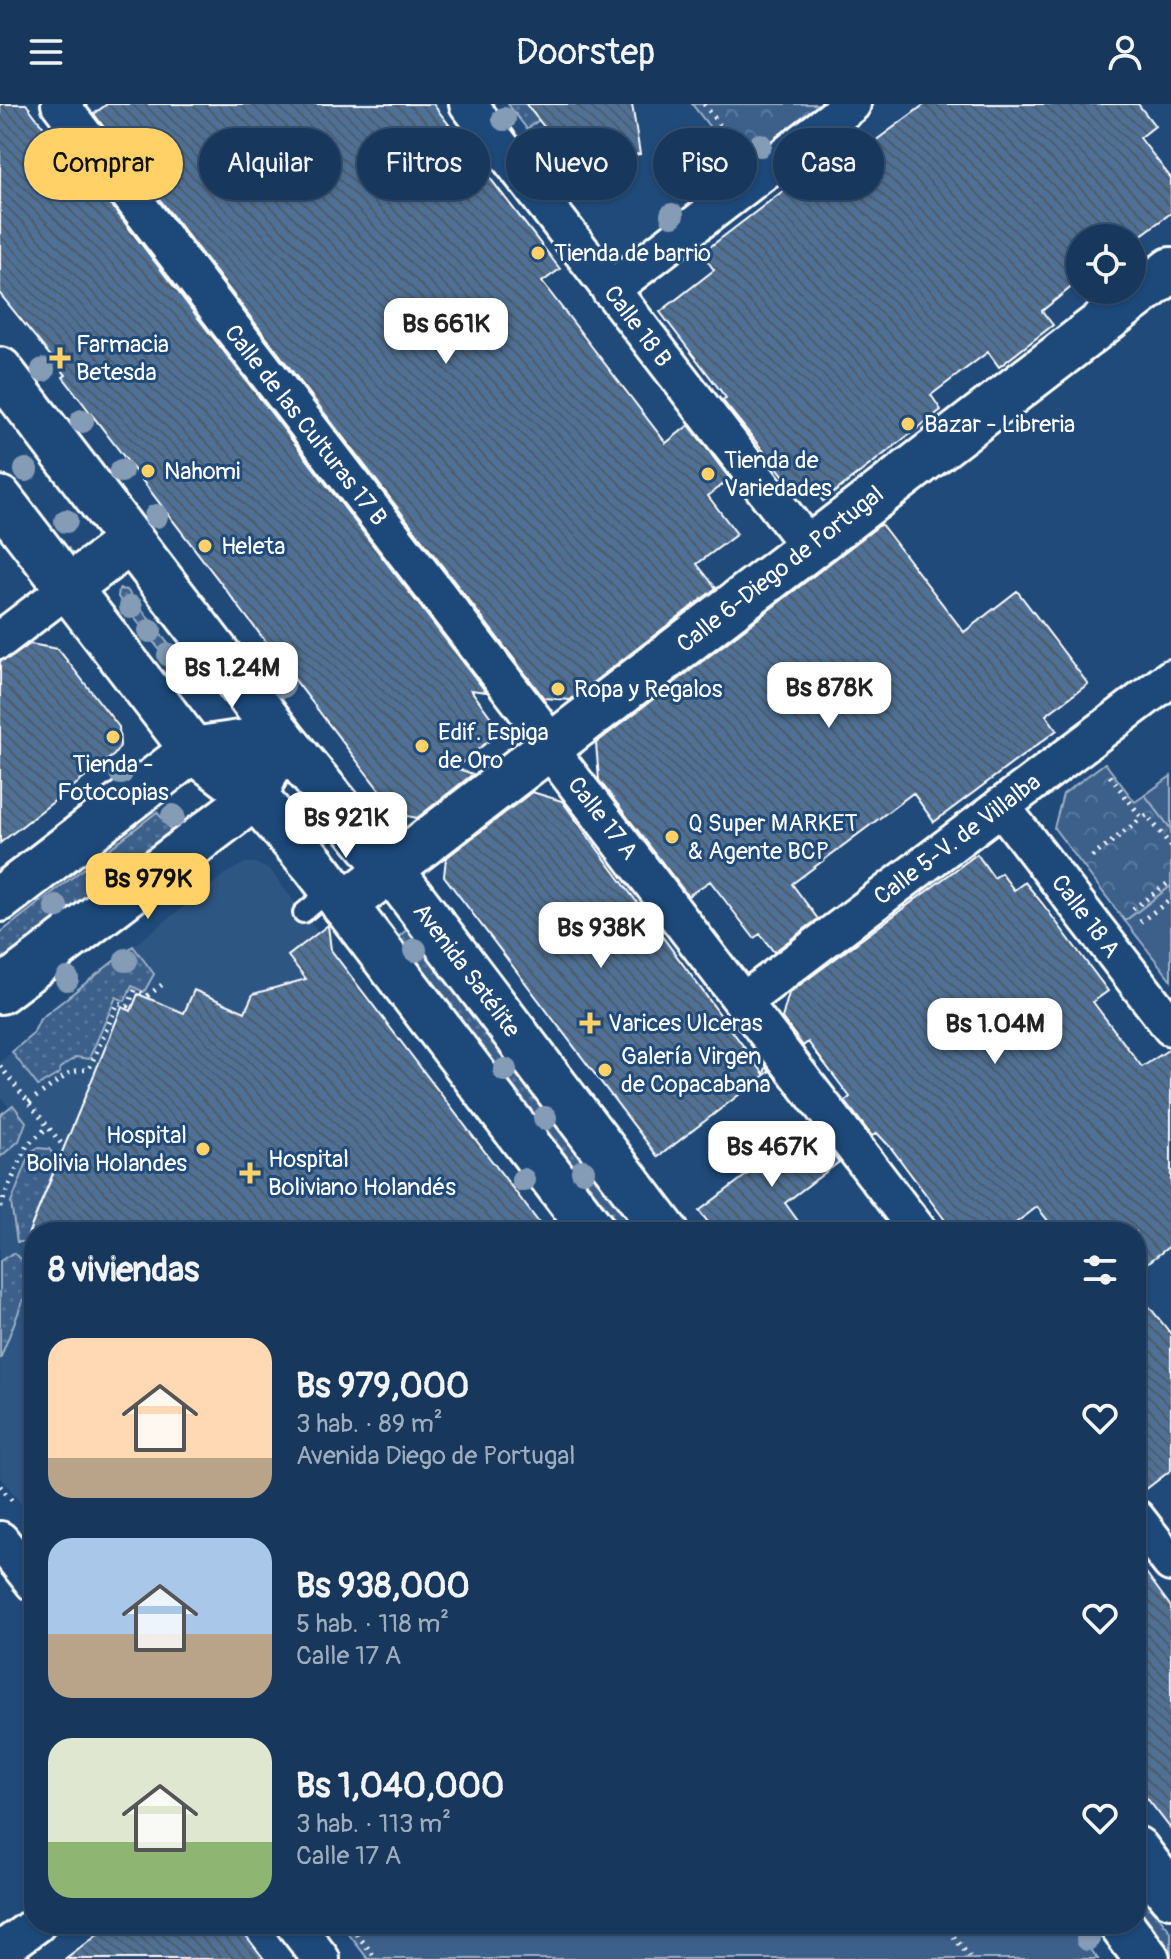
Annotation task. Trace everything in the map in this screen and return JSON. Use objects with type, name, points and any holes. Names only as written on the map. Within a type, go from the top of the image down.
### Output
[{"type":"main road","name":"Calle 6-Diego de Portugal","points":[[326,902],[389,869],[1171,270]]},
{"type":"main road","name":"Avenida Satélite","points":[[0,370],[281,737],[389,869],[658,1222]]},
{"type":"main road","points":[[0,499],[193,750],[255,797],[326,902],[586,1222]]},
{"type":"main road","points":[[68,588],[131,541]]},
{"type":"main road","points":[[0,899],[193,750],[281,737]]},
{"type":"main road","points":[[0,991],[255,797],[281,737]]},
{"type":"main road","points":[[1146,1862],[1171,1895]]},
{"type":"main road","points":[[1128,1934],[1147,1959]]},
{"type":"street","name":"Calle de las Culturas 17 B","points":[[60,104],[550,746]]},
{"type":"street","name":"Calle 18 B","points":[[468,104],[809,547]]},
{"type":"street","points":[[610,290],[852,104]]},
{"type":"street","points":[[0,640],[68,588]]},
{"type":"street","name":"Calle 5-V. de Villalba","points":[[744,1001],[1171,678]]},
{"type":"street","name":"Calle 17 A","points":[[550,746],[911,1222]]},
{"type":"street","name":"Calle 18 A","points":[[1001,806],[1171,1027]]},
{"type":"street","points":[[1146,1531],[1171,1563]]},
{"type":"street","points":[[0,1540],[24,1570]]},
{"type":"street","points":[[0,1951],[24,1933]]},
{"type":"street","points":[[302,1934],[321,1959]]},
{"type":"path","points":[[704,104],[722,128]]},
{"type":"path","points":[[1097,784],[1109,775],[1142,818]]},
{"type":"path","points":[[1092,857],[1147,815],[1171,846]]},
{"type":"path","points":[[1133,910],[1171,881]]},
{"type":"path","points":[[1136,925],[1171,899]]},
{"type":"path","points":[[29,1102],[72,1071],[89,1069],[118,1003],[128,1006],[135,990],[147,996],[163,984]]},
{"type":"path","points":[[0,1066],[64,1147]]},
{"type":"path","points":[[0,1207],[27,1145],[48,1127]]},
{"type":"path","points":[[357,1934],[376,1959]]},
{"type":"path","points":[[952,1934],[971,1959]]},
{"type":"shaded area","name":"Hospital Boliviano Holandés","points":[[245,863],[255,863],[271,871],[415,1060],[415,1074],[58,1222],[24,1222],[24,1508],[0,1476],[0,1115],[9,1107],[0,1096],[0,1062],[33,1034],[40,1019],[228,872]]},
{"type":"green space","points":[[508,104],[526,104],[539,120],[526,128]]},
{"type":"green space","points":[[692,104],[820,104],[788,128],[773,128],[773,139],[757,151],[757,128],[710,128]]},
{"type":"green space","points":[[119,589],[127,590],[189,671],[186,677],[181,677],[118,597]]},
{"type":"green space","points":[[1105,763],[1135,802],[1145,795],[1171,829],[1171,886],[1125,921],[1054,828],[1063,794]]},
{"type":"green space","points":[[1171,776],[1171,829],[1145,795]]},
{"type":"green space","points":[[157,812],[172,831],[0,962],[0,933]]},
{"type":"green space","points":[[1171,886],[1171,980],[1125,921]]},
{"type":"green space","points":[[408,929],[630,1222],[614,1222],[397,938]]},
{"type":"green space","points":[[133,946],[154,974],[144,992],[132,986],[125,1001],[116,997],[89,1059],[76,1057],[60,1068],[60,1073],[38,1086],[12,1052],[33,1034],[40,1019]]},
{"type":"green space","points":[[13,1105],[26,1122],[19,1141],[0,1157],[0,1115]]},
{"type":"green space","points":[[37,1148],[49,1149],[58,1160],[33,1222],[24,1222],[24,1242],[17,1242],[11,1203],[31,1152]]},
{"type":"green space","points":[[13,1253],[24,1259],[24,1298],[0,1359],[0,1261]]},
{"type":"green space","points":[[1146,1900],[1171,1932],[1171,1953],[1146,1920]]},
{"type":"green space","points":[[349,1934],[1079,1934],[1098,1959],[368,1959]]},
{"type":"building","points":[[0,104],[26,104],[44,128],[24,128],[24,200],[107,200],[486,692],[471,690],[501,731],[455,768],[473,774],[417,818],[398,814],[63,377],[66,375],[0,294]]},
{"type":"building","points":[[107,104],[433,104],[451,128],[357,128],[357,200],[490,200],[490,178],[560,269],[542,282],[666,443],[689,425],[730,479],[708,496],[737,534],[697,564],[716,588],[570,700],[544,698],[160,200],[183,200],[183,128],[105,128],[94,114]]},
{"type":"building","points":[[526,104],[632,104],[636,128],[545,128]]},
{"type":"building","points":[[925,104],[1138,104],[1155,126],[1140,138],[1171,178],[1171,213],[1146,232],[1146,224],[1066,224],[1066,291],[1042,311],[1053,325],[999,367],[988,352],[931,395],[941,410],[823,501],[809,484],[797,492],[722,400],[726,398],[660,312],[714,270],[702,253],[773,199],[884,200],[884,134]]},
{"type":"building","points":[[881,524],[964,632],[1017,591],[1088,684],[1046,715],[1057,730],[934,822],[913,793],[792,884],[818,919],[774,952],[760,934],[754,938],[710,881],[688,896],[599,780],[596,743]]},
{"type":"building","points":[[30,644],[58,649],[119,727],[120,746],[114,755],[0,843],[0,661],[12,657]]},
{"type":"building","points":[[532,792],[562,801],[764,1074],[766,1067],[770,1071],[658,1157],[444,876],[446,858]]},
{"type":"building","points":[[977,854],[994,878],[1001,873],[1014,890],[1025,882],[1108,991],[1093,1002],[1142,1067],[1171,1048],[1171,1245],[1146,1264],[1146,1222],[1049,1222],[1037,1207],[1017,1222],[946,1222],[891,1148],[877,1133],[872,1136],[845,1101],[850,1097],[808,1042],[803,1046],[782,1018],[789,993]]},
{"type":"building","name":"Hospital Boliviano Holandés","points":[[328,925],[331,950],[538,1222],[33,1222],[122,1007],[131,1011],[138,994],[184,1013],[194,990],[245,1012],[253,994],[306,979],[288,956]]},
{"type":"building","points":[[811,1126],[839,1162],[785,1203],[799,1222],[708,1222],[699,1211]]},
{"type":"building","points":[[1146,1303],[1171,1334],[1171,1470],[1146,1489]]},
{"type":"building","points":[[1146,1573],[1171,1607],[1171,1829],[1146,1797]]},
{"type":"building","points":[[99,1934],[245,1934],[264,1959],[66,1959]]},
{"type":"place","name":"Tienda de barrio","points":[[538,253]]},
{"type":"place","name":"Farmacia Betesda","points":[[60,358]]},
{"type":"place","name":"Bazar - Libreria","points":[[908,424]]},
{"type":"place","name":"Nahomi","points":[[148,471]]},
{"type":"place","name":"Tienda de Variedades","points":[[708,474]]},
{"type":"place","name":"Heleta","points":[[205,546]]},
{"type":"place","name":"Ropa y Regalos","points":[[558,689]]},
{"type":"place","name":"Tienda - Fotocopias","points":[[113,737]]},
{"type":"place","name":"Edif. Espiga de Oro","points":[[422,746]]},
{"type":"place","name":"Q Super MARKET & Agente BCP","points":[[672,837]]},
{"type":"place","name":"Varices Ulceras","points":[[590,1023]]},
{"type":"place","name":"Galería Virgen de Copacabana","points":[[605,1070]]},
{"type":"place","name":"Hospital Bolivia Holandes","points":[[203,1149]]},
{"type":"place","name":"Hospital Boliviano Holandés","points":[[250,1173]]}]
